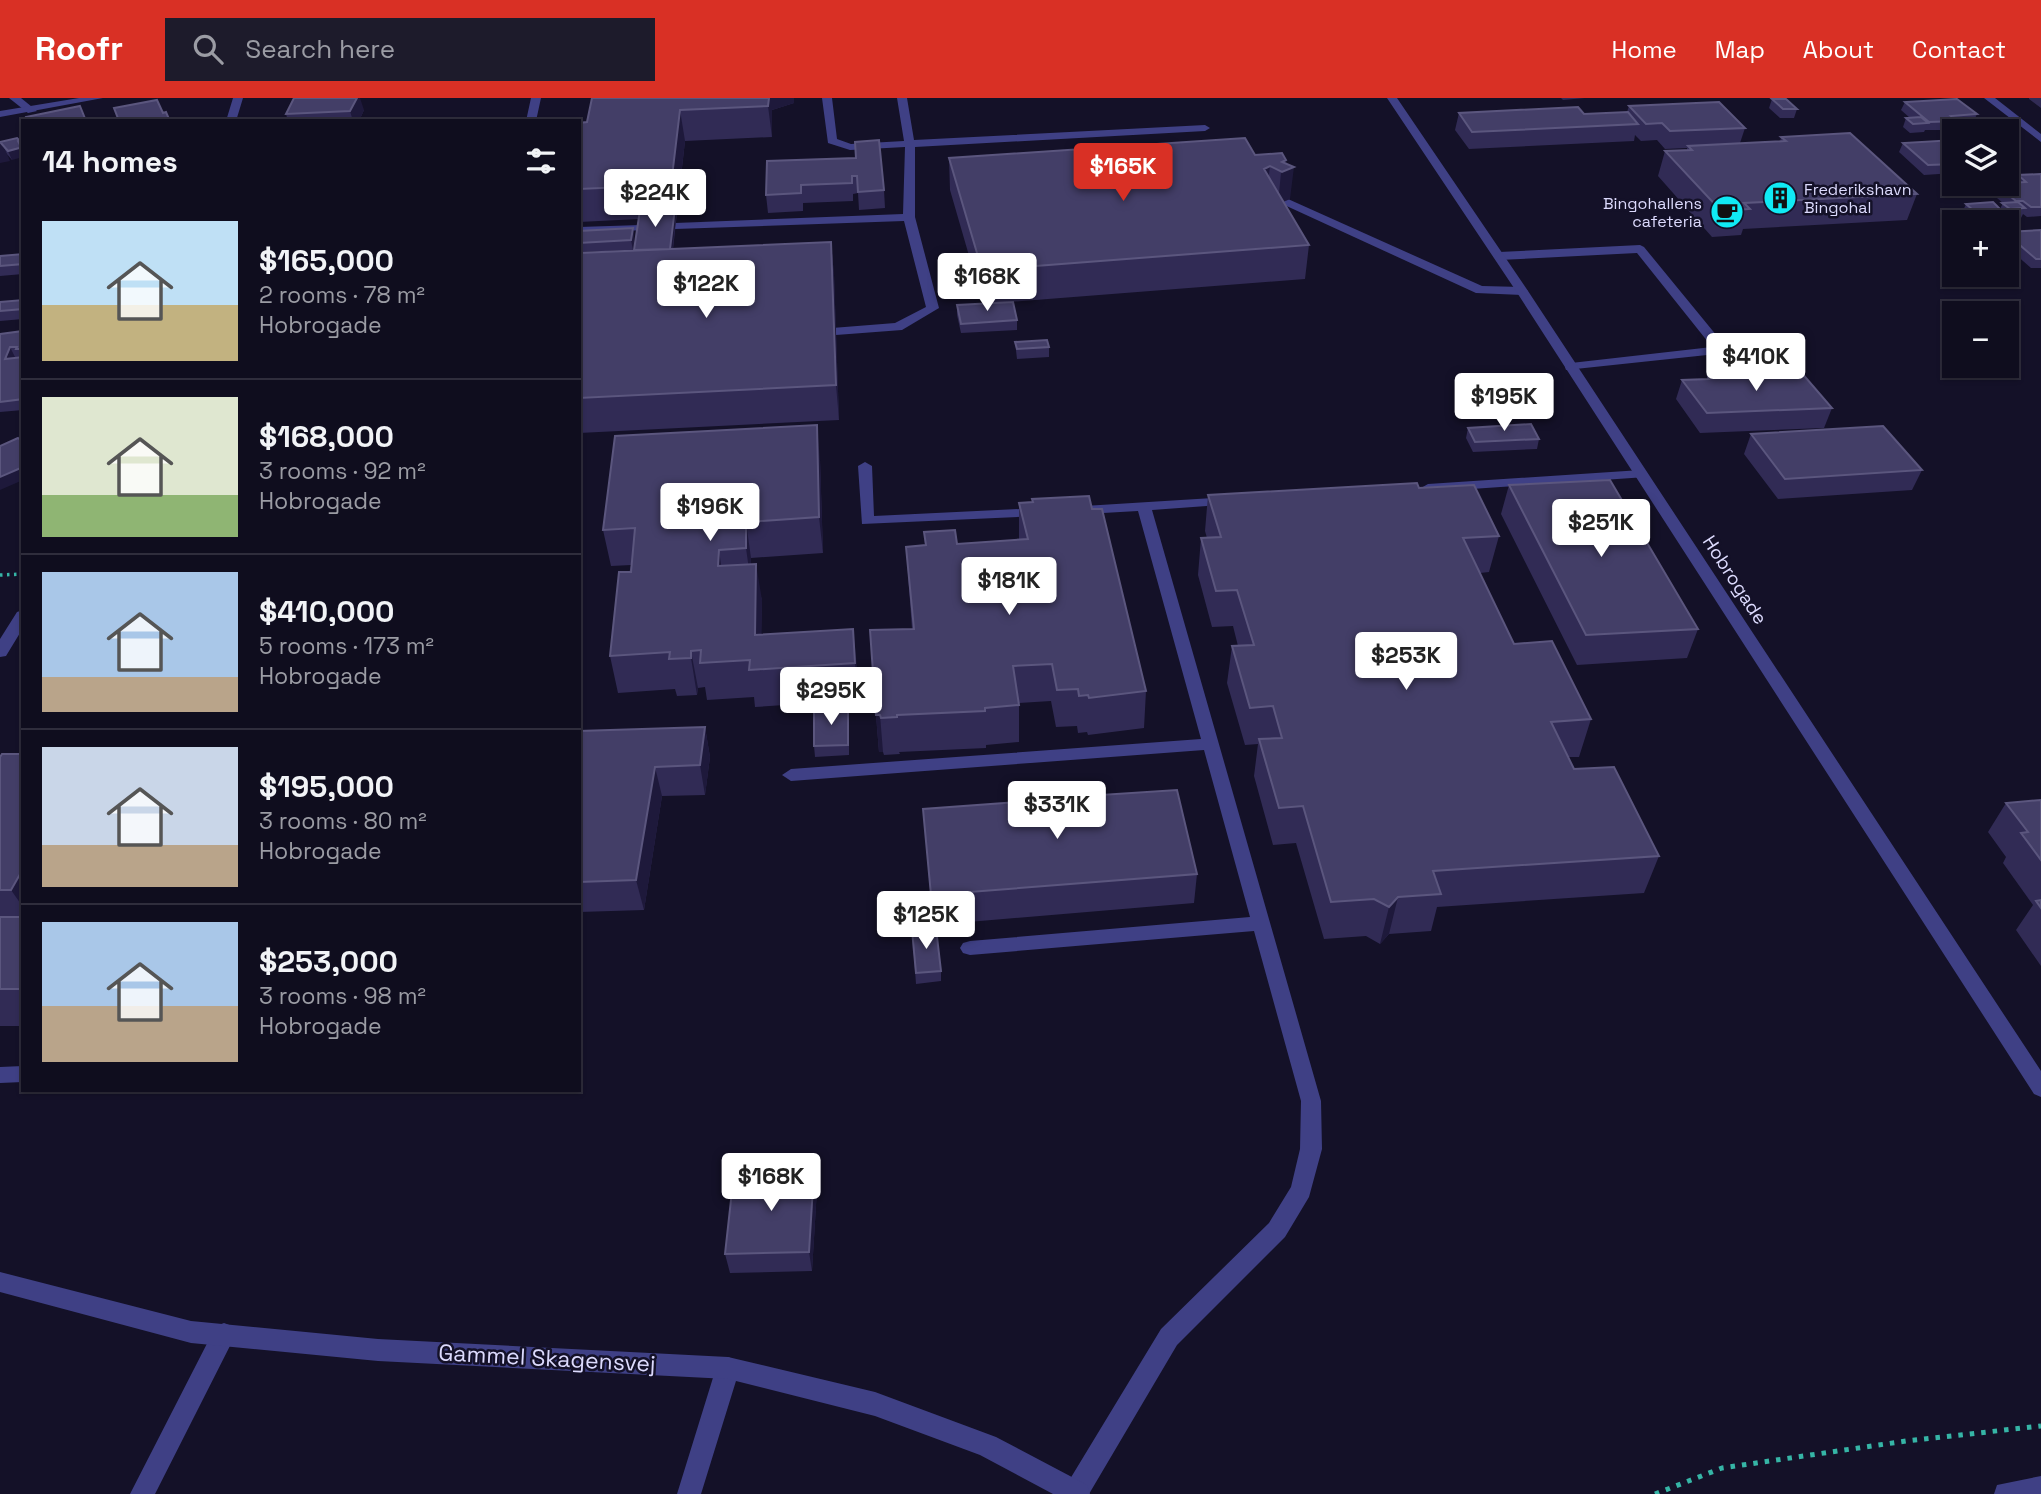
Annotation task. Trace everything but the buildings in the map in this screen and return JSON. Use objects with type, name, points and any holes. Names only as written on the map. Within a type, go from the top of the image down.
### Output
[{"type":"street","points":[[14,98],[32,111]]},
{"type":"street","points":[[0,114],[32,111],[98,98]]},
{"type":"street","points":[[232,119],[238,98]]},
{"type":"street","points":[[531,119],[536,98]]},
{"type":"street","points":[[827,98],[832,141],[850,147],[1205,128]]},
{"type":"street","points":[[836,331],[898,327],[933,308],[909,217],[910,145],[902,98]]},
{"type":"street","name":"Hobrogade","points":[[1392,98],[1499,256],[2041,1088]]},
{"type":"street","points":[[1989,98],[2041,139]]},
{"type":"street","points":[[0,122],[32,111]]},
{"type":"street","points":[[1284,201],[1480,290],[1521,291]]},
{"type":"street","points":[[675,226],[909,217]]},
{"type":"street","points":[[581,230],[640,228]]},
{"type":"street","points":[[1499,256],[1640,249],[1721,350],[1571,367]]},
{"type":"street","points":[[865,466],[867,521],[1241,500]]},
{"type":"street","points":[[1406,489],[1641,474]]},
{"type":"street","points":[[1077,1493],[1170,1337],[1203,1300],[1277,1230],[1301,1190],[1311,1149],[1311,1101],[1144,507]]},
{"type":"street","points":[[0,652],[21,618]]},
{"type":"street","points":[[791,775],[1211,744]]},
{"type":"street","points":[[970,947],[1261,923]]},
{"type":"street","points":[[0,1074],[21,1074]]},
{"type":"street","name":"Gammel Skagensvej","points":[[0,1282],[191,1332],[378,1350],[728,1368],[875,1405],[987,1445],[1077,1493]]},
{"type":"street","points":[[142,1494],[225,1334]]},
{"type":"street","points":[[689,1494],[728,1368]]},
{"type":"street","points":[[2006,1494],[2041,1488]]},
{"type":"path","points":[[0,575],[21,574]]},
{"type":"path","points":[[1654,1494],[1722,1468],[1906,1441],[2041,1426]]},
{"type":"place","name":"Frederikshavn Bingohal","points":[[1780,198]]},
{"type":"place","name":"Bingohallens cafeteria","points":[[1727,212]]}]
